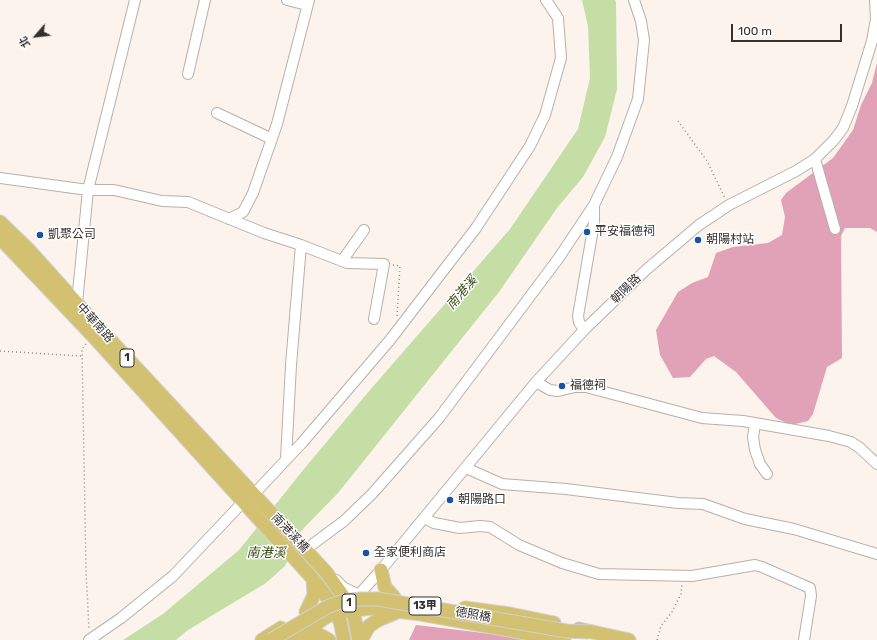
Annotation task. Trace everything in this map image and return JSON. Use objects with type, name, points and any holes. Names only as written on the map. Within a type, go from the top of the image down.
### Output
[{"type":"main road","name":"中華南路","points":[[0,222],[14,244],[92,335],[251,501]]},
{"type":"main road","name":"中華南路","points":[[0,238],[14,244],[77,303],[251,501]]},
{"type":"main road","name":"南港溪橋","points":[[251,501],[326,572]]},
{"type":"main road","name":"南港溪橋","points":[[251,501],[314,579]]},
{"type":"main road","points":[[381,570],[385,587],[394,597]]},
{"type":"main road","name":"1","points":[[326,572],[349,604],[360,640]]},
{"type":"main road","name":"1","points":[[314,579],[338,612],[344,640]]},
{"type":"main road","points":[[306,612],[314,595],[314,579]]},
{"type":"main road","points":[[295,638],[326,617],[338,612],[359,595],[394,597],[425,604],[510,614],[588,636]]},
{"type":"main road","name":"德照橋","points":[[271,640],[327,607],[343,601],[361,599],[378,599],[567,631],[588,636]]},
{"type":"main road","points":[[262,640],[306,612],[330,600],[564,640]]},
{"type":"main road","name":"德照橋","points":[[279,640],[333,610],[345,606],[376,603],[565,634],[588,636]]},
{"type":"main road","points":[[360,640],[369,626],[378,620],[399,611]]},
{"type":"main road","points":[[295,638],[318,634],[329,640]]},
{"type":"main road","name":"13甲","points":[[588,636],[629,640]]},
{"type":"street","points":[[77,303],[88,190],[135,0]]},
{"type":"street","points":[[188,74],[205,0]]},
{"type":"street","points":[[229,219],[243,212],[253,193],[272,139],[308,3],[287,0]]},
{"type":"street","points":[[89,640],[121,618],[173,576],[251,501],[402,323],[476,228],[530,146],[545,115],[561,58],[558,18],[546,0]]},
{"type":"street","points":[[313,544],[344,521],[372,494],[438,418],[558,259],[594,206],[617,157],[638,99],[644,40],[641,22],[634,0]]},
{"type":"street","name":"朝陽路","points":[[359,595],[536,382],[584,330],[647,269],[673,246],[729,206],[796,171],[815,159],[834,140],[843,128],[852,106],[872,41],[876,19],[876,0]]},
{"type":"street","points":[[217,112],[272,139]]},
{"type":"street","points":[[815,159],[835,229]]},
{"type":"street","points":[[0,178],[88,190],[114,190],[162,201],[188,202],[229,219],[342,261],[384,264],[374,319]]},
{"type":"street","points":[[584,330],[579,322],[578,316],[594,223],[594,206]]},
{"type":"street","points":[[342,261],[364,230]]},
{"type":"street","points":[[286,460],[291,365],[301,245]]},
{"type":"street","points":[[536,382],[550,390],[558,391],[575,387],[586,387],[702,418],[755,424],[829,436],[850,442],[860,448],[877,464]]},
{"type":"street","points":[[755,424],[753,437],[755,450],[760,464],[767,474]]},
{"type":"street","points":[[466,468],[502,484],[566,489],[678,503],[703,504],[745,519],[794,529],[877,554]]},
{"type":"street","points":[[424,518],[434,523],[460,528],[480,526],[490,528],[519,545],[540,554],[562,563],[599,574],[683,576],[700,575],[755,565],[810,588],[811,596],[804,640]]},
{"type":"street","points":[[326,572],[343,587],[359,595]]},
{"type":"path","points":[[678,121],[707,161],[729,206]]},
{"type":"path","points":[[384,264],[400,266],[397,318],[402,323]]},
{"type":"path","points":[[89,640],[86,571],[82,349],[92,335]]},
{"type":"path","points":[[0,351],[82,356]]},
{"type":"path","points":[[657,640],[661,626],[672,612],[681,594],[683,576]]},
{"type":"shaded area","points":[[877,63],[877,232],[870,228],[845,228],[841,236],[842,358],[827,367],[813,414],[808,421],[791,425],[776,418],[736,372],[714,356],[706,359],[690,377],[673,378],[660,355],[656,330],[678,292],[692,283],[708,277],[716,253],[733,247],[768,243],[782,235],[785,217],[781,200],[786,193],[833,158],[853,130],[861,105],[872,83]]},
{"type":"shaded area","points":[[416,625],[509,636],[529,640],[409,640]]},
{"type":"water","name":"南港溪","points":[[582,0],[615,0],[616,2],[617,89],[605,137],[583,177],[557,208],[499,292],[338,493],[301,531],[285,566],[266,583],[188,630],[176,640],[123,640],[163,614],[239,550],[370,390],[510,229],[578,129],[590,78],[588,26]]},
{"type":"place","name":"平安福德祠","points":[[587,232]]},
{"type":"place","name":"凱聚公司","points":[[40,235]]},
{"type":"place","name":"朝陽村站","points":[[698,240]]},
{"type":"place","name":"福德祠","points":[[562,386]]},
{"type":"place","name":"朝陽路口","points":[[450,500]]},
{"type":"place","name":"全家便利商店","points":[[366,553]]}]
